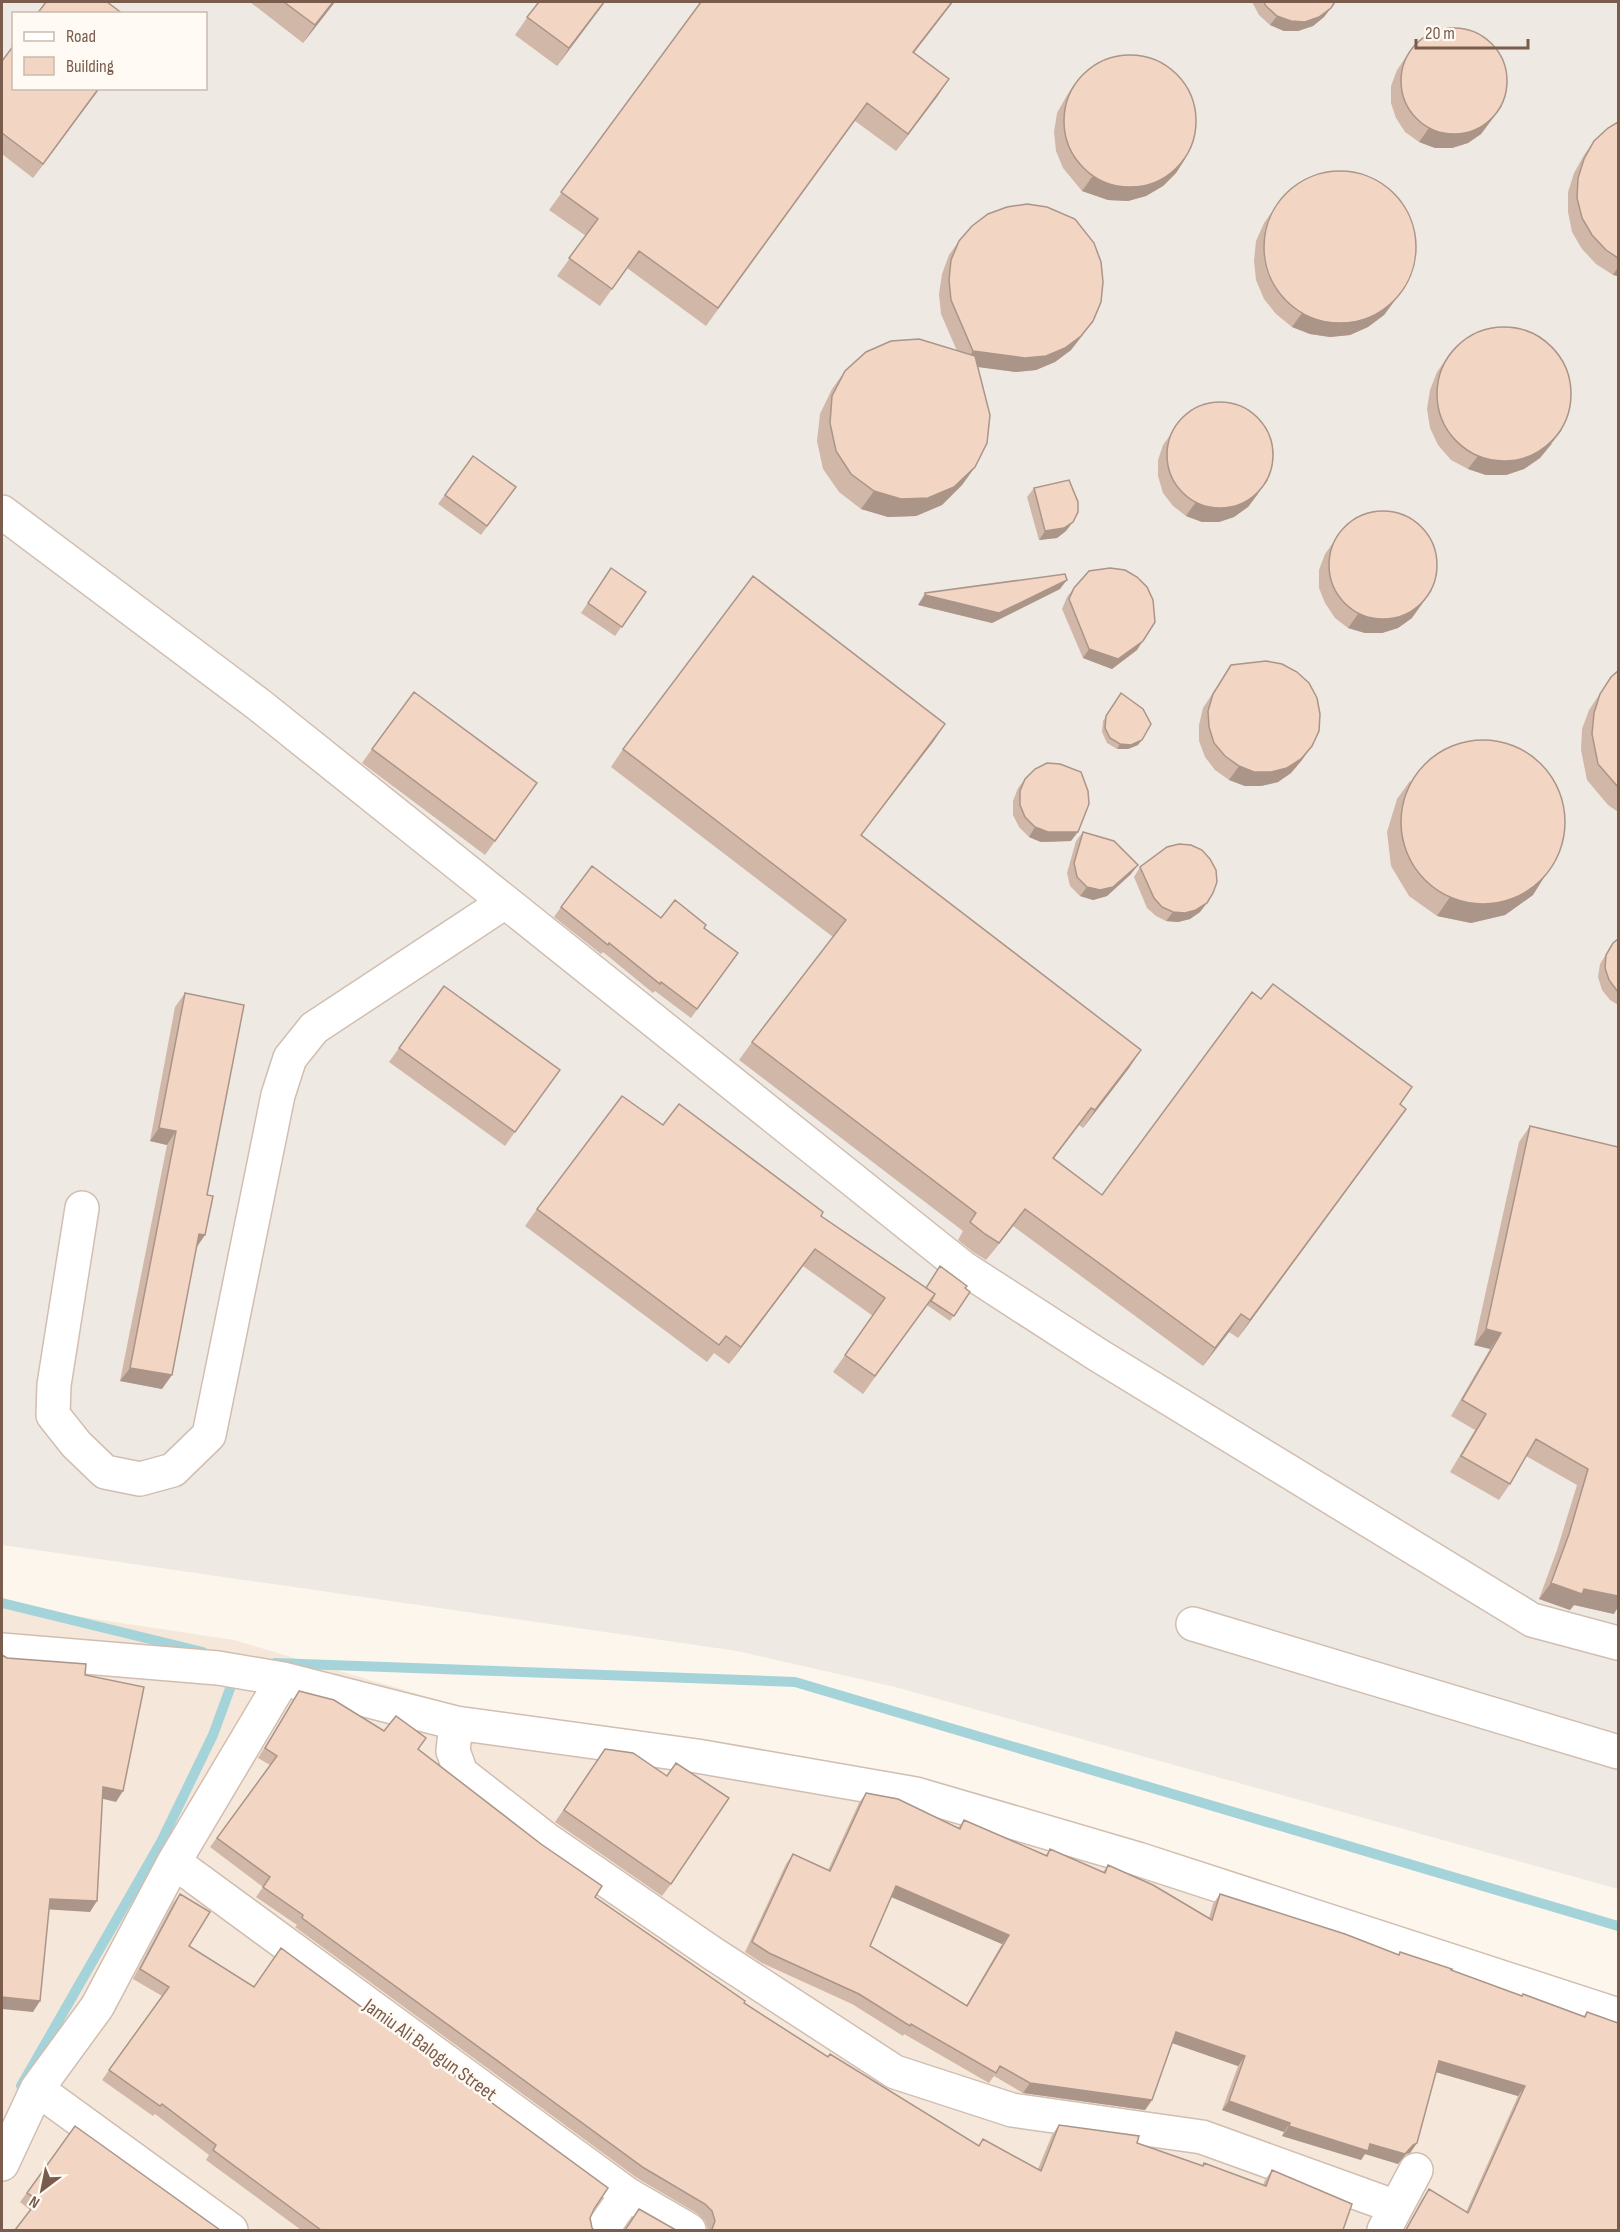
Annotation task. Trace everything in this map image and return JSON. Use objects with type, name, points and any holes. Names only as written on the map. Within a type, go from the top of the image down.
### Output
[{"type":"street","points":[[2,512],[258,704],[962,1267],[1098,1355],[1532,1620],[1618,1642]]},
{"type":"street","points":[[82,1208],[54,1385],[53,1415],[76,1444],[105,1472],[140,1479],[173,1470],[209,1435],[278,1095],[290,1058],[314,1028],[505,902]]},
{"type":"street","points":[[1193,1624],[1618,1752]]},
{"type":"street","points":[[2,1650],[233,1671],[283,1679],[456,1723],[697,1756],[916,1794],[1138,1859],[1618,2014]]},
{"type":"street","points":[[2,2164],[37,2089],[98,2007],[174,1862],[283,1679]]},
{"type":"street","points":[[456,1723],[453,1751],[461,1773],[556,1846],[712,1953],[895,2072],[1012,2110],[1202,2137],[1390,2219],[1416,2170]]},
{"type":"street","name":"Jamiu Ali Balogun Street","points":[[174,1862],[627,2194],[689,2230]]},
{"type":"street","points":[[37,2089],[231,2230]]},
{"type":"street","points":[[602,2230],[627,2194]]},
{"type":"shaded area","points":[[2,2],[1618,2],[1618,1889],[895,1687],[737,1651],[2,1545]]},
{"type":"shaded area","points":[[2,1605],[234,1640],[571,1739],[932,1804],[1618,1996],[1618,2230],[2,2230]]},
{"type":"building","points":[[46,2],[107,2],[120,12],[38,12]]},
{"type":"building","points":[[284,2],[333,2],[315,25]]},
{"type":"building","points":[[539,2],[604,2],[569,48],[527,17]]},
{"type":"building","points":[[701,2],[952,2],[913,52],[949,79],[908,134],[867,103],[718,308],[639,251],[612,289],[569,258],[598,219],[561,192]]},
{"type":"building","points":[[1264,2],[1335,2],[1319,17],[1305,22],[1291,21],[1277,16]]},
{"type":"building","points":[[1454,28],[1474,32],[1492,43],[1503,61],[1507,81],[1503,101],[1492,119],[1474,130],[1454,134],[1434,130],[1416,119],[1405,101],[1401,81],[1405,61],[1416,43],[1434,32]]},
{"type":"building","points":[[12,48],[12,90],[98,90],[43,164],[2,133],[2,61]]},
{"type":"building","points":[[1130,55],[1155,60],[1177,74],[1191,96],[1196,121],[1191,146],[1177,168],[1155,182],[1130,187],[1105,182],[1083,168],[1069,146],[1064,121],[1069,96],[1083,74],[1105,60]]},
{"type":"building","points":[[1618,122],[1618,258],[1606,250],[1592,235],[1582,218],[1577,198],[1578,178],[1584,159],[1594,141]]},
{"type":"building","points":[[1340,171],[1369,177],[1382,184],[1393,194],[1403,205],[1410,218],[1416,247],[1410,276],[1403,289],[1393,300],[1382,310],[1369,317],[1340,323],[1311,317],[1298,310],[1287,300],[1277,289],[1270,276],[1264,247],[1270,218],[1277,205],[1287,194],[1298,184],[1311,177]]},
{"type":"building","points":[[1027,204],[1047,207],[1075,219],[1094,243],[1101,262],[1103,282],[1101,302],[1093,321],[1081,336],[1065,348],[1046,356],[1025,358],[973,351],[951,300],[949,280],[951,260],[959,241],[972,226],[988,214],[1007,207]]},
{"type":"building","points":[[1504,327],[1530,332],[1551,347],[1566,368],[1571,394],[1566,420],[1551,441],[1530,456],[1504,461],[1478,456],[1457,441],[1442,420],[1437,394],[1442,368],[1457,347],[1478,332]]},
{"type":"building","points":[[919,339],[975,356],[990,415],[987,443],[975,467],[954,487],[928,498],[901,499],[874,491],[851,474],[836,451],[830,423],[832,396],[845,371],[866,352],[891,341]]},
{"type":"building","points":[[1220,402],[1240,406],[1257,418],[1269,435],[1273,455],[1269,475],[1257,492],[1240,504],[1220,508],[1200,504],[1183,492],[1171,475],[1167,455],[1171,435],[1183,418],[1200,406]]},
{"type":"building","points":[[473,456],[516,487],[487,526],[445,495]]},
{"type":"building","points":[[1069,480],[1078,502],[1078,512],[1073,522],[1064,528],[1045,531],[1034,488]]},
{"type":"building","points":[[1383,511],[1404,515],[1421,527],[1433,544],[1437,565],[1433,586],[1421,603],[1404,615],[1383,619],[1362,615],[1345,603],[1333,586],[1329,565],[1333,544],[1345,527],[1362,515]]},
{"type":"building","points":[[611,568],[646,592],[622,627],[588,603]]},
{"type":"building","points":[[1110,568],[1125,570],[1147,587],[1153,600],[1155,622],[1143,641],[1118,659],[1089,649],[1069,599],[1074,588],[1089,571]]},
{"type":"building","points":[[1065,574],[1067,580],[999,613],[925,595],[925,593]]},
{"type":"building","points":[[753,576],[945,724],[861,835],[1141,1050],[1095,1110],[1091,1108],[1053,1158],[1102,1195],[1252,992],[1261,999],[1273,984],[1412,1087],[1400,1104],[1406,1109],[1250,1320],[1241,1314],[1215,1348],[1025,1209],[999,1243],[985,1234],[970,1222],[976,1213],[752,1042],[846,920],[623,749]]},
{"type":"building","points":[[1266,661],[1282,664],[1297,672],[1309,683],[1317,698],[1320,714],[1319,731],[1312,746],[1301,759],[1287,768],[1271,772],[1254,772],[1239,766],[1225,756],[1214,743],[1209,727],[1208,711],[1213,694],[1231,665]]},
{"type":"building","points":[[1618,671],[1618,787],[1598,764],[1592,734],[1594,713],[1600,694],[1611,677]]},
{"type":"building","points":[[414,692],[537,783],[495,841],[372,749]]},
{"type":"building","points":[[1121,693],[1143,709],[1151,724],[1142,740],[1131,745],[1120,744],[1110,738],[1105,728],[1106,716]]},
{"type":"building","points":[[1483,740],[1514,747],[1541,764],[1558,791],[1565,822],[1558,853],[1541,880],[1514,897],[1483,904],[1452,897],[1425,880],[1408,853],[1401,822],[1408,791],[1425,764],[1452,747]]},
{"type":"building","points":[[1047,763],[1060,764],[1081,772],[1088,791],[1089,804],[1078,832],[1048,832],[1035,827],[1025,817],[1020,805],[1020,791],[1025,779],[1035,769]]},
{"type":"building","points":[[1083,832],[1114,841],[1138,865],[1113,887],[1100,890],[1087,887],[1077,877],[1074,863]]},
{"type":"building","points":[[1179,844],[1191,845],[1202,850],[1216,870],[1217,882],[1207,903],[1196,910],[1185,913],[1173,912],[1162,907],[1154,898],[1140,867],[1167,847]]},
{"type":"building","points":[[592,866],[661,918],[675,900],[706,925],[704,928],[738,953],[697,1009],[661,982],[660,984],[609,943],[608,945],[561,907]]},
{"type":"building","points":[[1618,939],[1618,992],[1609,980],[1605,968],[1606,955]]},
{"type":"building","points":[[444,986],[560,1070],[515,1132],[399,1048]]},
{"type":"building","points":[[185,993],[244,1005],[207,1195],[213,1196],[205,1235],[199,1234],[172,1375],[130,1368],[176,1131],[159,1128]]},
{"type":"building","points":[[622,1096],[663,1125],[679,1104],[823,1212],[821,1216],[935,1294],[875,1376],[845,1355],[885,1298],[815,1249],[741,1347],[726,1336],[719,1345],[537,1209]]},
{"type":"building","points":[[1530,1126],[1618,1147],[1618,1596],[1584,1589],[1582,1594],[1551,1583],[1569,1534],[1588,1469],[1536,1439],[1510,1484],[1461,1456],[1486,1414],[1462,1400],[1501,1333],[1486,1329]]},
{"type":"building","points":[[940,1266],[967,1286],[965,1288],[970,1292],[954,1316],[931,1301],[935,1294],[926,1288]]},
{"type":"building","points":[[2,1655],[7,1658],[86,1664],[85,1675],[144,1687],[123,1791],[103,1787],[97,1901],[50,1899],[40,2001],[2,1997]]},
{"type":"building","points":[[299,1691],[334,1700],[384,1731],[396,1716],[426,1738],[418,1749],[541,1844],[602,1886],[595,1897],[745,2001],[744,2003],[828,2057],[830,2054],[979,2146],[983,2139],[1041,2171],[1059,2125],[1139,2136],[1137,2143],[1203,2166],[1204,2163],[1266,2186],[1272,2170],[1352,2204],[1343,2230],[711,2230],[715,2221],[712,2211],[705,2204],[644,2168],[302,1918],[303,1915],[263,1887],[270,1877],[217,1838],[277,1756],[265,1748]]},
{"type":"building","points":[[605,1749],[633,1753],[667,1776],[676,1763],[729,1798],[671,1884],[564,1810]]},
{"type":"building","points":[[866,1793],[898,1799],[960,1829],[964,1820],[1047,1856],[1050,1849],[1105,1873],[1108,1865],[1153,1885],[1212,1920],[1220,1894],[1345,1934],[1399,1955],[1400,1952],[1452,1969],[1585,2017],[1587,2012],[1618,2023],[1618,2230],[1406,2230],[1429,2189],[1468,2213],[1525,2086],[1439,2061],[1417,2143],[1405,2154],[1370,2144],[1368,2151],[1289,2126],[1290,2123],[1229,2101],[1245,2056],[1176,2032],[1152,2100],[1030,2083],[1000,2066],[996,2073],[911,2024],[910,2026],[859,1994],[769,1953],[752,1942],[793,1854],[830,1871]],"holes":[[[896,1886],[1009,1935],[967,2006],[870,1946]]]},
{"type":"building","points":[[180,1894],[210,1912],[189,1946],[254,1987],[281,1948],[608,2188],[590,2218],[594,2230],[321,2230],[213,2150],[216,2145],[162,2104],[160,2106],[109,2070],[169,1987],[140,1969]]},
{"type":"building","points":[[75,2126],[220,2230],[15,2230],[38,2200],[27,2193]]},
{"type":"building","points":[[639,2209],[676,2230],[625,2230]]},
{"type":"waterway","points":[[2,1603],[203,1652]]},
{"type":"waterway","points":[[275,1663],[795,1682],[1618,1926]]},
{"type":"waterway","points":[[21,2086],[161,1842],[213,1735],[235,1675]]}]
